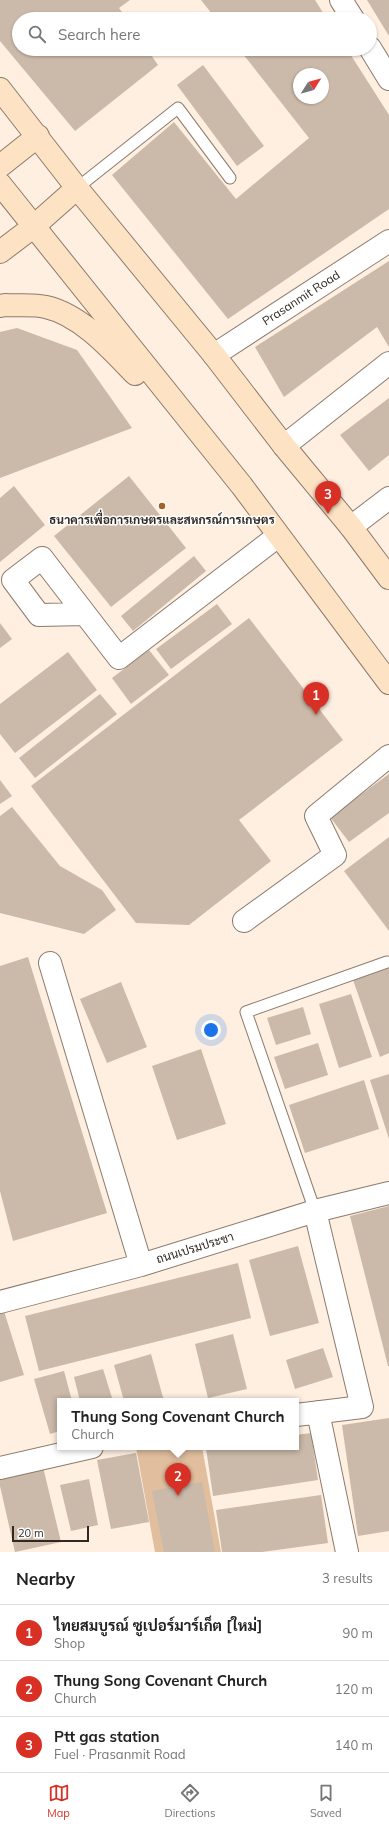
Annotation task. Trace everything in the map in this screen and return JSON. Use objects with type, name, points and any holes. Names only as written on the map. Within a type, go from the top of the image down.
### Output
[{"type":"main road","points":[[0,89],[77,188],[214,355],[284,446],[351,527],[389,578]]},
{"type":"main road","points":[[0,166],[38,136]]},
{"type":"main road","points":[[0,184],[242,486],[389,683]]},
{"type":"main road","points":[[0,252],[33,227],[77,188]]},
{"type":"main road","points":[[0,306],[46,307],[69,317],[102,339],[242,486]]},
{"type":"street","points":[[341,0],[349,12]]},
{"type":"street","points":[[375,56],[389,79]]},
{"type":"street","name":"Prasanmit Road","points":[[214,355],[389,242]]},
{"type":"street","points":[[284,446],[389,363]]},
{"type":"street","points":[[351,527],[389,498]]},
{"type":"street","points":[[85,614],[119,658],[278,536]]},
{"type":"street","points":[[244,921],[335,855],[316,816],[389,756]]},
{"type":"street","points":[[50,963],[141,1265]]},
{"type":"street","name":"ถนนเปรมประชา","points":[[0,1302],[141,1265],[315,1211],[389,1194]]},
{"type":"street","points":[[299,1415],[362,1407],[315,1211]]},
{"type":"street","points":[[318,1412],[347,1552]]},
{"type":"street","points":[[0,1468],[79,1450]]},
{"type":"lane","points":[[77,188],[178,108],[230,178]]},
{"type":"lane","points":[[315,1211],[246,1012],[387,962]]},
{"type":"shaded area","points":[[137,1450],[203,1450],[221,1552],[155,1552]]},
{"type":"building","points":[[0,0],[130,0],[119,8],[122,12],[12,12],[12,55],[0,41]]},
{"type":"building","points":[[201,0],[315,0],[323,12],[210,12]]},
{"type":"building","points":[[367,0],[389,0],[389,36],[377,16],[377,12],[374,12]]},
{"type":"building","points":[[12,56],[152,56],[158,65],[75,131]]},
{"type":"building","points":[[245,56],[351,56],[389,115],[389,209],[228,319],[112,175],[174,122],[236,199],[309,138]]},
{"type":"building","points":[[203,65],[264,146],[237,166],[177,85]]},
{"type":"building","points":[[389,261],[389,347],[377,327],[284,397],[255,347]]},
{"type":"building","points":[[17,328],[77,350],[132,428],[0,478],[0,332]]},
{"type":"building","points":[[389,398],[389,455],[369,471],[340,435]]},
{"type":"building","points":[[129,476],[186,548],[111,607],[54,536]]},
{"type":"building","points":[[14,486],[45,525],[0,562],[0,498]]},
{"type":"building","points":[[194,556],[206,571],[133,631],[121,616]]},
{"type":"building","points":[[217,604],[232,624],[171,669],[156,649]]},
{"type":"building","points":[[249,618],[343,740],[239,820],[271,861],[189,925],[136,923],[31,786]]},
{"type":"building","points":[[0,623],[12,639],[0,648]]},
{"type":"building","points":[[149,650],[169,675],[131,704],[112,678]]},
{"type":"building","points":[[68,652],[97,690],[15,753],[0,734],[0,704]]},
{"type":"building","points":[[100,694],[117,714],[35,778],[19,758]]},
{"type":"building","points":[[389,774],[389,813],[349,842],[330,817]]},
{"type":"building","points":[[0,780],[12,796],[0,804]]},
{"type":"building","points":[[12,807],[60,866],[102,890],[116,910],[84,934],[0,913],[0,816]]},
{"type":"building","points":[[389,837],[389,931],[344,871]]},
{"type":"building","points":[[28,957],[107,1213],[13,1241],[0,1191],[0,966]]},
{"type":"building","points":[[389,968],[389,1053],[380,1057],[353,980]]},
{"type":"building","points":[[121,982],[147,1047],[107,1063],[80,999]]},
{"type":"building","points":[[351,994],[372,1057],[339,1068],[319,1004]]},
{"type":"building","points":[[303,1007],[311,1034],[276,1045],[267,1018]]},
{"type":"building","points":[[318,1043],[328,1075],[285,1089],[274,1057]]},
{"type":"building","points":[[201,1049],[226,1124],[177,1140],[152,1066]]},
{"type":"building","points":[[389,1074],[389,1139],[370,1080]]},
{"type":"building","points":[[364,1080],[379,1129],[305,1153],[289,1105]]},
{"type":"building","points":[[389,1206],[389,1366],[388,1366],[350,1216]]},
{"type":"building","points":[[298,1246],[319,1323],[270,1336],[249,1260]]},
{"type":"building","points":[[238,1263],[251,1318],[39,1371],[25,1316]]},
{"type":"building","points":[[3,1308],[24,1375],[0,1382],[0,1309]]},
{"type":"building","points":[[233,1334],[247,1389],[208,1398],[195,1344]]},
{"type":"building","points":[[323,1348],[333,1377],[295,1389],[286,1360]]},
{"type":"building","points":[[151,1354],[163,1398],[123,1398],[114,1365]]},
{"type":"building","points":[[103,1369],[112,1398],[79,1398],[74,1377]]},
{"type":"building","points":[[64,1371],[71,1398],[57,1398],[57,1432],[50,1434],[34,1379]]},
{"type":"building","points":[[389,1418],[389,1531],[358,1536],[342,1425]]},
{"type":"building","points":[[311,1433],[318,1480],[213,1496],[206,1450],[299,1450],[299,1435]]},
{"type":"building","points":[[136,1453],[149,1522],[111,1529],[97,1460]]},
{"type":"building","points":[[43,1467],[61,1542],[15,1552],[0,1486],[0,1477]]},
{"type":"building","points":[[89,1479],[98,1525],[71,1531],[60,1485]]},
{"type":"building","points":[[202,1482],[215,1552],[164,1552],[152,1491]]},
{"type":"building","points":[[321,1495],[328,1543],[262,1552],[222,1552],[216,1510]]},
{"type":"place","name":"ธนาคารเพื่อการเกษตรและสหกรณ์การเกษตร","points":[[162,506]]},
{"type":"place","name":"Ptt gas station","points":[[328,514]]},
{"type":"place","name":"ไทยสมบูรณ์ ซูเปอร์มาร์เก็ต [ใหม่]","points":[[316,715]]},
{"type":"place","name":"Thung Song Covenant Church","points":[[178,1496]]}]
